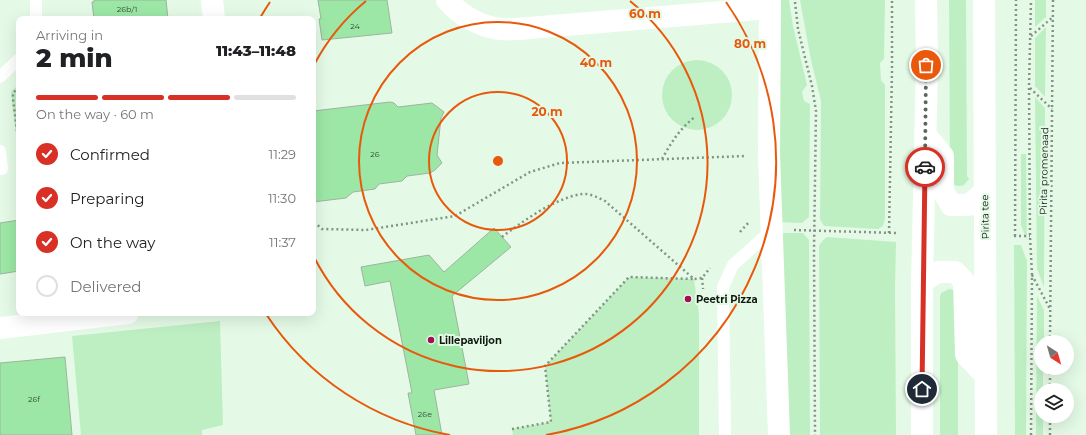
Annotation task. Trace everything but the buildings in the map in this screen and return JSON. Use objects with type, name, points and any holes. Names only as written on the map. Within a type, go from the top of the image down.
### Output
[{"type":"main road","points":[[212,0],[214,16]]},
{"type":"main road","points":[[447,0],[455,9],[480,24],[501,29],[529,28],[770,4],[769,154],[779,435]]},
{"type":"main road","points":[[922,435],[922,282],[926,0]]},
{"type":"main road","name":"Pirita tee","points":[[984,0],[986,435]]},
{"type":"main road","points":[[925,134],[943,156],[943,191],[951,204],[969,205],[985,191]]},
{"type":"main road","points":[[922,282],[938,272],[955,272],[964,281],[966,355],[985,375]]},
{"type":"main road","points":[[0,328],[102,316]]},
{"type":"lane","points":[[36,0],[36,16]]},
{"type":"lane","points":[[0,77],[16,62]]},
{"type":"lane","points":[[0,151],[2,169]]},
{"type":"lane","points":[[725,435],[723,287],[734,265],[772,230]]},
{"type":"path","points":[[794,0],[798,29],[812,86],[816,111],[814,231],[816,435]]},
{"type":"path","points":[[889,233],[892,0]]},
{"type":"path","points":[[1016,0],[1014,236],[1030,236]]},
{"type":"path","points":[[1031,0],[1029,87],[1030,236],[1032,274],[1031,435]]},
{"type":"path","name":"Pirita promenaad","points":[[1050,335],[1053,0]]},
{"type":"path","points":[[1030,36],[1053,17]]},
{"type":"path","points":[[1029,87],[1053,110]]},
{"type":"path","points":[[16,89],[13,92],[13,99],[16,121]]},
{"type":"path","points":[[662,159],[678,133],[694,117]]},
{"type":"path","points":[[316,224],[322,230],[366,230],[455,216],[530,172],[560,163],[769,154]]},
{"type":"path","points":[[502,237],[521,222],[561,200],[583,194],[596,196],[606,202],[694,279]]},
{"type":"path","points":[[736,238],[750,220],[772,230],[896,233]]},
{"type":"path","points":[[512,428],[552,422],[545,366],[630,277],[702,278],[712,266]]},
{"type":"path","points":[[1032,274],[1050,310]]},
{"type":"path","points":[[1050,423],[1050,435]]},
{"type":"green space","points":[[778,0],[789,0],[793,26],[807,85],[802,92],[804,101],[810,104],[809,217],[802,223],[776,222],[780,182]]},
{"type":"green space","points":[[800,0],[885,0],[884,59],[880,63],[881,80],[885,85],[885,219],[883,226],[878,229],[824,226],[820,219],[821,101],[811,60]]},
{"type":"green space","points":[[949,0],[966,0],[967,176],[969,179],[964,185],[959,186],[954,185],[950,180]]},
{"type":"green space","points":[[1035,0],[1046,0],[1046,17],[1035,27]]},
{"type":"green space","points":[[1046,27],[1045,97],[1035,86],[1035,38]]},
{"type":"green space","points":[[697,60],[710,63],[722,70],[729,82],[732,95],[729,108],[722,120],[710,127],[697,130],[684,127],[672,120],[665,108],[662,95],[665,82],[672,70],[684,63]]},
{"type":"green space","points":[[16,87],[16,134],[11,92]]},
{"type":"green space","points":[[1035,97],[1045,108],[1044,287],[1037,269]]},
{"type":"green space","points":[[1021,154],[1026,154],[1027,240],[1021,225]]},
{"type":"green space","points":[[779,233],[803,233],[809,240],[810,435],[786,435]]},
{"type":"green space","points":[[827,237],[896,242],[896,435],[820,435],[819,246]]},
{"type":"green space","points":[[1014,245],[1021,245],[1027,261],[1026,435],[1015,435]]},
{"type":"green space","points":[[629,277],[694,279],[699,315],[699,435],[513,435],[512,429],[551,422],[545,366]]},
{"type":"green space","points":[[949,289],[954,290],[958,341],[958,435],[940,435],[940,298],[941,293]]},
{"type":"green space","points":[[1037,296],[1044,310],[1044,335],[1037,335]]},
{"type":"green space","points":[[220,321],[223,425],[202,430],[202,435],[81,435],[72,336]]},
{"type":"green space","points":[[1036,375],[1043,375],[1043,383],[1036,383]]},
{"type":"green space","points":[[1036,423],[1043,423],[1043,435],[1036,435]]},
{"type":"way so far","points":[[925,167],[926,65]]},
{"type":"place","name":"Peetri Pizza","points":[[688,299]]},
{"type":"place","name":"Lillepaviljon","points":[[431,340]]},
{"type":"route","points":[[922,389],[922,282],[925,167]]}]
